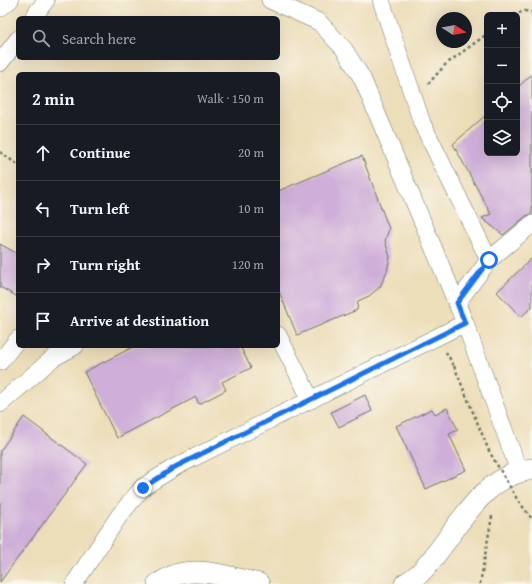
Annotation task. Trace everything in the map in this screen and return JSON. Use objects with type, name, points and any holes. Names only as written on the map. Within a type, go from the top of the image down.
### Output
[{"type":"street","points":[[0,8],[10,0]]},
{"type":"street","points":[[34,16],[46,0]]},
{"type":"street","points":[[381,0],[422,123],[489,260]]},
{"type":"street","points":[[275,8],[319,22],[344,49],[362,78],[457,303],[514,454],[526,470],[490,487],[468,510],[422,572],[405,584]]},
{"type":"street","points":[[0,63],[16,42]]},
{"type":"street","points":[[457,303],[489,260],[532,224]]},
{"type":"street","points":[[74,584],[119,516],[143,488],[175,467],[465,323]]},
{"type":"street","points":[[280,339],[311,400]]},
{"type":"street","points":[[0,362],[16,342]]},
{"type":"street","points":[[0,404],[53,358],[71,348]]},
{"type":"street","points":[[158,584],[178,574],[192,573],[211,574],[259,584]]},
{"type":"path","points":[[520,13],[525,11],[532,12]]},
{"type":"path","points":[[414,99],[446,64],[484,36]]},
{"type":"path","points":[[0,152],[16,164]]},
{"type":"path","points":[[454,366],[489,450],[517,499],[532,519]]},
{"type":"path","points":[[480,584],[492,518],[496,484]]},
{"type":"building","points":[[532,74],[532,214],[526,216],[503,235],[482,218],[491,214],[453,144],[484,117],[484,156],[520,156],[520,85]]},
{"type":"building","points":[[362,156],[389,229],[385,241],[390,257],[387,271],[380,287],[369,296],[358,301],[357,310],[297,335],[280,294],[280,190]]},
{"type":"building","points":[[0,244],[16,253],[16,296],[0,287]]},
{"type":"building","points":[[532,258],[532,307],[521,317],[497,292]]},
{"type":"building","points":[[131,348],[241,348],[251,368],[222,382],[226,390],[199,404],[196,397],[117,438],[84,372]]},
{"type":"building","points":[[365,395],[372,411],[339,427],[331,412]]},
{"type":"building","points":[[447,408],[458,430],[449,434],[466,470],[426,489],[396,426],[432,409],[435,414]]},
{"type":"building","points":[[24,417],[87,464],[0,582],[0,451]]},
{"type":"route","points":[[143,488],[175,467],[465,323],[457,303],[489,260]]}]
